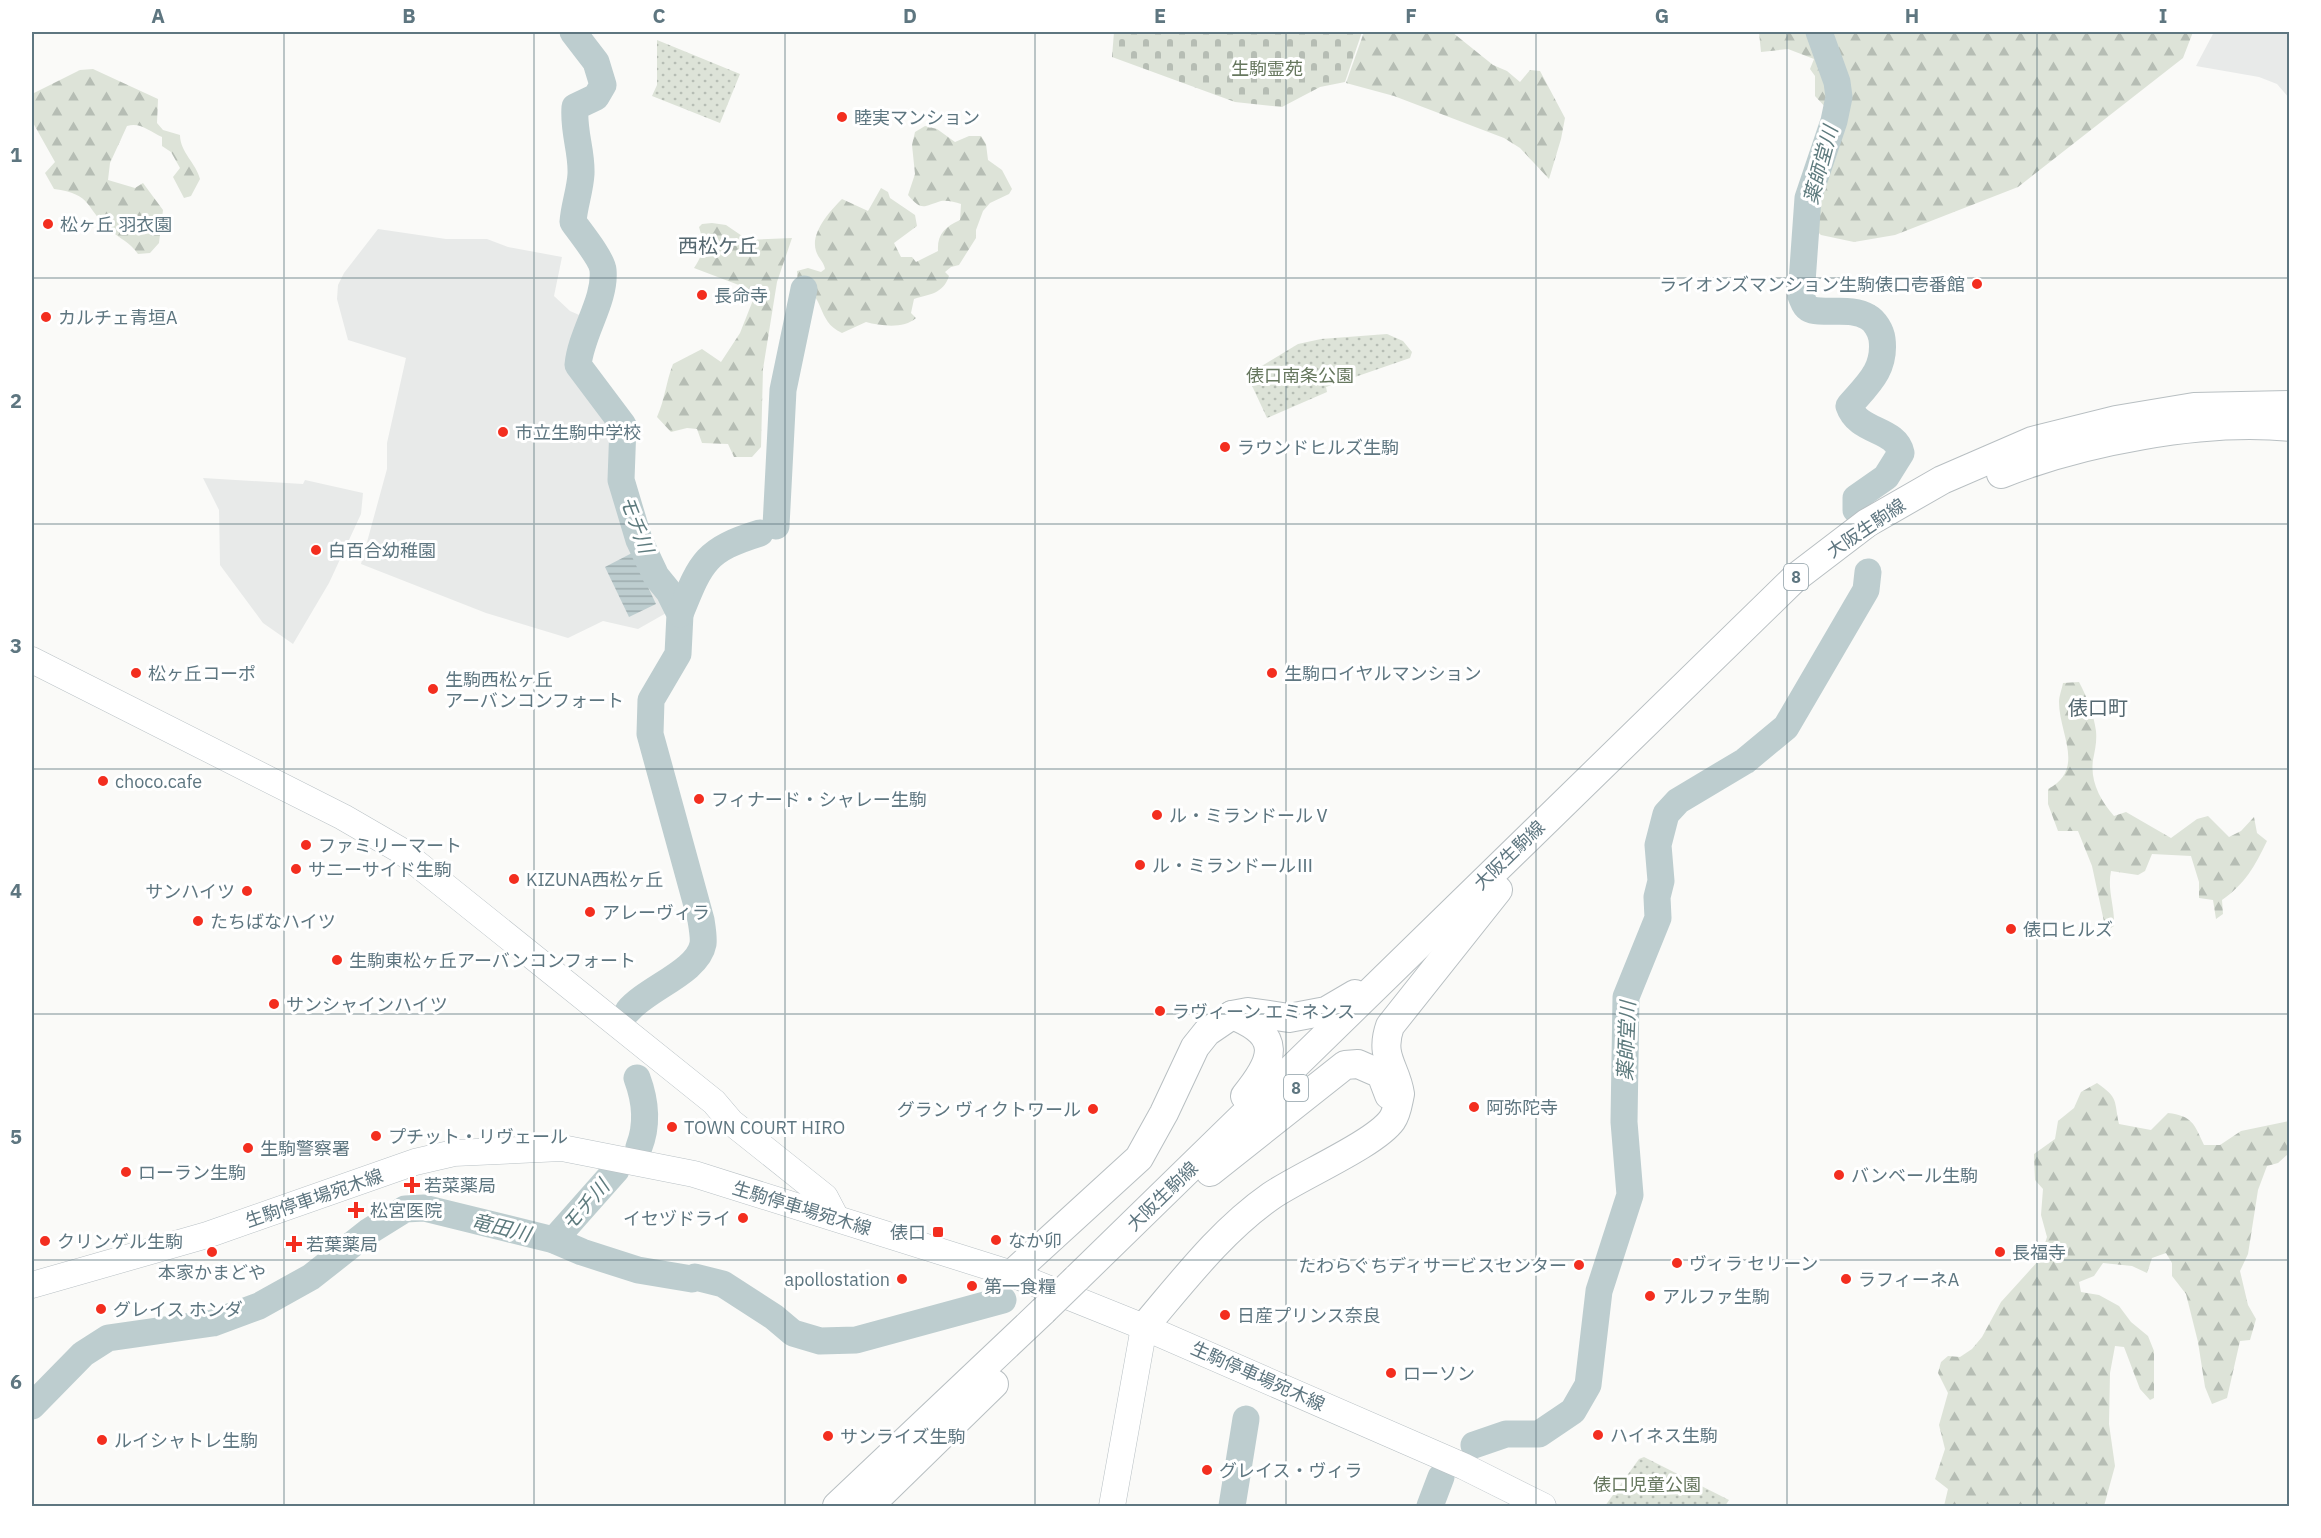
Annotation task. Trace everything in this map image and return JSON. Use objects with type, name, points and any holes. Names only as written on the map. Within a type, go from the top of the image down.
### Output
[{"type":"main road","name":"大阪生駒線","points":[[869,1506],[1052,1314],[1184,1184],[1412,951],[1795,578],[1867,523],[1942,480],[2032,441],[2116,420],[2194,407],[2289,405]]},
{"type":"main road","name":"大阪生駒線","points":[[1184,1184],[1426,965],[1498,890],[1805,595],[1876,541],[1950,495],[2031,462],[2112,442],[2190,429],[2289,428]]},
{"type":"main road","points":[[32,660],[343,817],[400,850],[714,1102],[731,1122],[825,1197],[836,1218]]},
{"type":"main road","points":[[1112,1506],[1144,1327],[1213,1246],[1244,1216],[1302,1176],[1380,1132],[1395,1114],[1400,1094],[1388,1063],[1386,1046],[1390,1026],[1498,890]]},
{"type":"main road","points":[[1012,1275],[1139,1158],[1164,1113],[1195,1047],[1207,1032],[1232,1015],[1248,1012],[1289,1018],[1326,1011],[1364,989],[1412,951]]},
{"type":"main road","points":[[1184,1184],[1265,1070],[1269,1055],[1269,1042],[1251,1022],[1232,1015]]},
{"type":"main road","points":[[1184,1184],[1345,1065],[1358,1064],[1370,1067],[1384,1080],[1390,1096],[1380,1132]]},
{"type":"main road","name":"生駒停車場宛木線","points":[[32,1285],[207,1235],[415,1162],[454,1153],[500,1149],[562,1148],[694,1174],[1012,1275],[1144,1327],[1462,1466],[1543,1506]]},
{"type":"main road","name":"大阪生駒線","points":[[837,1506],[1052,1314]]},
{"type":"shaded area","points":[[2214,32],[2289,32],[2289,98],[2277,84],[2259,77],[2196,66]]},
{"type":"shaded area","name":"市立生駒中学校","points":[[378,229],[446,239],[487,239],[508,247],[562,257],[554,296],[570,311],[586,318],[574,360],[575,369],[617,421],[617,484],[637,548],[668,612],[638,629],[603,621],[568,638],[486,613],[361,564],[387,469],[387,443],[406,358],[348,340],[337,299],[338,285],[344,273]]},
{"type":"shaded area","points":[[203,478],[303,484],[305,480],[363,493],[361,514],[329,583],[293,644],[263,623],[220,565],[219,510]]},
{"type":"shaded area","points":[[632,553],[656,604],[629,617],[605,567]]},
{"type":"green space","name":"生駒霊苑","points":[[1114,32],[1362,32],[1345,82],[1320,87],[1282,107],[1235,102],[1112,57]]},
{"type":"green space","points":[[1364,32],[1452,32],[1493,65],[1507,71],[1520,82],[1530,70],[1540,71],[1565,118],[1549,179],[1520,148],[1504,138],[1394,96],[1346,83]]},
{"type":"green space","points":[[1759,32],[2193,32],[2183,58],[2018,187],[1895,235],[1854,242],[1821,235],[1798,213],[1797,199],[1812,167],[1827,109],[1815,96],[1815,76],[1810,69],[1814,59],[1788,49],[1761,52]]},
{"type":"green space","points":[[657,40],[740,74],[720,123],[652,96],[657,85]]},
{"type":"green space","points":[[93,69],[158,99],[157,123],[163,130],[180,135],[185,152],[200,179],[191,196],[184,198],[173,177],[180,168],[171,152],[162,146],[162,137],[141,126],[127,126],[110,163],[108,180],[135,188],[143,183],[163,210],[159,243],[150,253],[138,254],[132,246],[101,221],[82,198],[67,191],[54,189],[45,173],[55,162],[32,121],[32,94],[80,70]]},
{"type":"green space","points":[[925,126],[937,129],[955,142],[969,136],[981,136],[986,144],[988,160],[1002,170],[1012,189],[1009,194],[990,203],[983,211],[976,230],[976,238],[959,265],[945,272],[949,276],[940,290],[914,299],[911,313],[916,318],[899,325],[866,322],[842,333],[828,322],[813,295],[798,285],[797,271],[808,268],[821,272],[825,269],[816,251],[816,237],[822,223],[842,199],[868,211],[881,188],[888,192],[890,198],[915,215],[917,226],[894,243],[901,257],[912,257],[916,262],[938,251],[939,240],[943,232],[960,220],[961,204],[943,201],[920,206],[908,195],[915,174],[912,145],[915,132]]},
{"type":"green space","points":[[702,224],[726,225],[748,240],[792,238],[777,282],[763,369],[761,447],[752,457],[734,457],[728,444],[702,443],[697,429],[687,428],[671,432],[657,417],[673,364],[702,349],[721,362],[740,333],[755,295],[744,287],[694,268],[700,258],[702,248],[699,227]]},
{"type":"green space","name":"俵口南条公園","points":[[1387,334],[1403,341],[1412,352],[1410,358],[1326,387],[1327,392],[1267,418],[1247,375],[1298,344],[1321,339]]},
{"type":"green space","points":[[2079,682],[2090,706],[2096,731],[2092,768],[2095,783],[2100,797],[2114,816],[2126,812],[2171,838],[2197,819],[2208,816],[2229,837],[2241,831],[2254,817],[2257,833],[2267,841],[2249,874],[2222,900],[2223,914],[2216,919],[2213,900],[2199,898],[2199,882],[2191,856],[2152,854],[2145,871],[2138,875],[2111,871],[2114,926],[2106,931],[2092,866],[2078,831],[2058,831],[2048,804],[2048,789],[2059,781],[2066,771],[2068,761],[2059,697],[2063,683]]},
{"type":"green space","points":[[2097,1083],[2112,1096],[2119,1124],[2151,1130],[2168,1113],[2176,1114],[2191,1122],[2204,1145],[2220,1145],[2241,1131],[2289,1121],[2289,1153],[2278,1163],[2267,1166],[2258,1190],[2248,1254],[2240,1271],[2248,1305],[2256,1319],[2250,1340],[2240,1341],[2227,1398],[2212,1404],[2205,1387],[2198,1342],[2186,1294],[2172,1276],[2172,1263],[2166,1253],[2152,1258],[2147,1273],[2132,1266],[2103,1263],[2094,1276],[2079,1282],[2081,1292],[2099,1295],[2119,1306],[2131,1322],[2148,1336],[2154,1351],[2154,1398],[2150,1400],[2140,1389],[2124,1347],[2115,1346],[2110,1373],[2109,1424],[2115,1466],[2104,1506],[1944,1506],[1948,1489],[1935,1479],[1945,1449],[1939,1425],[1948,1393],[1938,1373],[1941,1362],[1948,1356],[1960,1357],[1972,1349],[1982,1337],[2001,1302],[2040,1259],[2047,1237],[2041,1215],[2043,1189],[2035,1180],[2034,1154],[2055,1139],[2058,1121],[2074,1108],[2081,1092]]},
{"type":"green space","name":"俵口児童公園","points":[[1644,1457],[1729,1500],[1725,1506],[1605,1506],[1639,1459]]},
{"type":"waterway","name":"モチ川","points":[[573,32],[596,62],[603,85],[596,97],[575,107],[581,174],[573,222],[595,253],[603,270],[601,293],[578,365],[623,425],[621,480],[639,540],[656,576],[669,592],[680,614],[678,654],[651,700],[650,734],[701,920],[703,938],[699,954],[692,963],[628,1011]]},
{"type":"waterway","name":"薬師堂川","points":[[1819,32],[1837,82],[1839,97],[1834,121],[1808,198],[1801,296],[1805,305],[1810,309],[1855,312],[1868,317],[1877,326],[1881,336],[1881,360],[1874,376],[1849,406],[1860,421],[1892,439],[1898,445],[1901,453],[1886,477],[1856,498],[1856,510]]},
{"type":"waterway","points":[[776,526],[783,390],[804,289]]},
{"type":"waterway","points":[[680,614],[707,560],[727,546],[760,533]]},
{"type":"waterway","name":"薬師堂川","points":[[1474,1445],[1506,1434],[1539,1434],[1573,1411],[1588,1385],[1599,1291],[1630,1195],[1624,1122],[1626,997],[1658,918],[1657,897],[1661,881],[1658,845],[1666,814],[1678,801],[1745,761],[1786,727],[1866,590],[1868,572]]},
{"type":"waterway","name":"モチ川","points":[[637,1078],[645,1113],[644,1130],[639,1147]]},
{"type":"waterway","name":"モチ川","points":[[554,1240],[616,1170]]},
{"type":"waterway","name":"竜田川","points":[[32,1406],[83,1354],[108,1338],[213,1323],[259,1306],[311,1277],[368,1232],[405,1209],[424,1208],[554,1240],[582,1252],[638,1270],[692,1279],[695,1277],[723,1284],[774,1317],[793,1333],[820,1341],[856,1340],[1003,1300]]},
{"type":"waterway","name":"竜田川","points":[[1232,1506],[1246,1419]]},
{"type":"waterway","name":"薬師堂川","points":[[1430,1506],[1441,1477]]},
{"type":"place","name":"睦実マンション","points":[[842,117]]},
{"type":"place","name":"松ヶ丘 羽衣園","points":[[48,224]]},
{"type":"place","name":"ライオンズマンション生駒俵口壱番館","points":[[1977,284]]},
{"type":"place","name":"長命寺","points":[[702,295]]},
{"type":"place","name":"カルチェ青垣A","points":[[46,317]]},
{"type":"place","name":"市立生駒中学校","points":[[503,432]]},
{"type":"place","name":"ラウンドヒルズ生駒","points":[[1225,447]]},
{"type":"place","name":"白百合幼稚園","points":[[316,550]]},
{"type":"place","name":"松ヶ丘コーポ","points":[[136,673]]},
{"type":"place","name":"生駒ロイヤルマンション","points":[[1272,673]]},
{"type":"place","name":"生駒西松ヶ丘 アーバンコンフォート","points":[[433,689]]},
{"type":"place","name":"choco.cafe","points":[[103,781]]},
{"type":"place","name":"フィナード・シャレー生駒","points":[[699,799]]},
{"type":"place","name":"ル・ミランドールⅤ","points":[[1157,815]]},
{"type":"place","name":"ファミリーマート","points":[[306,845]]},
{"type":"place","name":"ル・ミランドールⅢ","points":[[1140,865]]},
{"type":"place","name":"サニーサイド生駒","points":[[296,869]]},
{"type":"place","name":"KIZUNA西松ヶ丘","points":[[514,879]]},
{"type":"place","name":"サンハイツ","points":[[247,891]]},
{"type":"place","name":"アレーヴィラ","points":[[590,912]]},
{"type":"place","name":"たちばなハイツ","points":[[198,921]]},
{"type":"place","name":"俵口ヒルズ","points":[[2011,929]]},
{"type":"place","name":"生駒東松ヶ丘アーバンコンフォート","points":[[337,960]]},
{"type":"place","name":"サンシャインハイツ","points":[[274,1004]]},
{"type":"place","name":"ラヴィーン エミネンス","points":[[1160,1011]]},
{"type":"place","name":"阿弥陀寺","points":[[1474,1107]]},
{"type":"place","name":"グラン ヴィクトワール","points":[[1093,1109]]},
{"type":"place","name":"TOWN COURT HIRO","points":[[672,1127]]},
{"type":"place","name":"プチット・リヴェール","points":[[376,1136]]},
{"type":"place","name":"生駒警察署","points":[[248,1148]]},
{"type":"place","name":"ローラン生駒","points":[[126,1172]]},
{"type":"place","name":"バンベール生駒","points":[[1839,1175]]},
{"type":"place","name":"若菜薬局","points":[[412,1185]]},
{"type":"place","name":"松宮医院","points":[[356,1210]]},
{"type":"place","name":"イセヅドライ","points":[[743,1218]]},
{"type":"place","name":"俵口","points":[[938,1232]]},
{"type":"place","name":"なか卯","points":[[996,1240]]},
{"type":"place","name":"クリンゲル生駒","points":[[45,1241]]},
{"type":"place","name":"若葉薬局","points":[[294,1244]]},
{"type":"place","name":"本家かまどや","points":[[212,1252]]},
{"type":"place","name":"長福寺","points":[[2000,1252]]},
{"type":"place","name":"ヴィラ セリーン","points":[[1677,1263]]},
{"type":"place","name":"たわらぐちディサービスセンター","points":[[1579,1265]]},
{"type":"place","name":"apollostation","points":[[902,1279]]},
{"type":"place","name":"ラフィーネA","points":[[1846,1279]]},
{"type":"place","name":"第一食糧","points":[[972,1286]]},
{"type":"place","name":"アルファ生駒","points":[[1650,1296]]},
{"type":"place","name":"グレイス ホンダ","points":[[101,1309]]},
{"type":"place","name":"日産プリンス奈良","points":[[1225,1315]]},
{"type":"place","name":"ローソン","points":[[1391,1373]]},
{"type":"place","name":"ハイネス生駒","points":[[1598,1435]]},
{"type":"place","name":"サンライズ生駒","points":[[828,1436]]},
{"type":"place","name":"ルイシャトレ生駒","points":[[102,1440]]},
{"type":"place","name":"グレイス・ヴィラ","points":[[1207,1470]]},
{"type":"district","name":"西松ケ丘","points":[[718,245]]},
{"type":"district","name":"俵口町","points":[[2098,707]]}]
